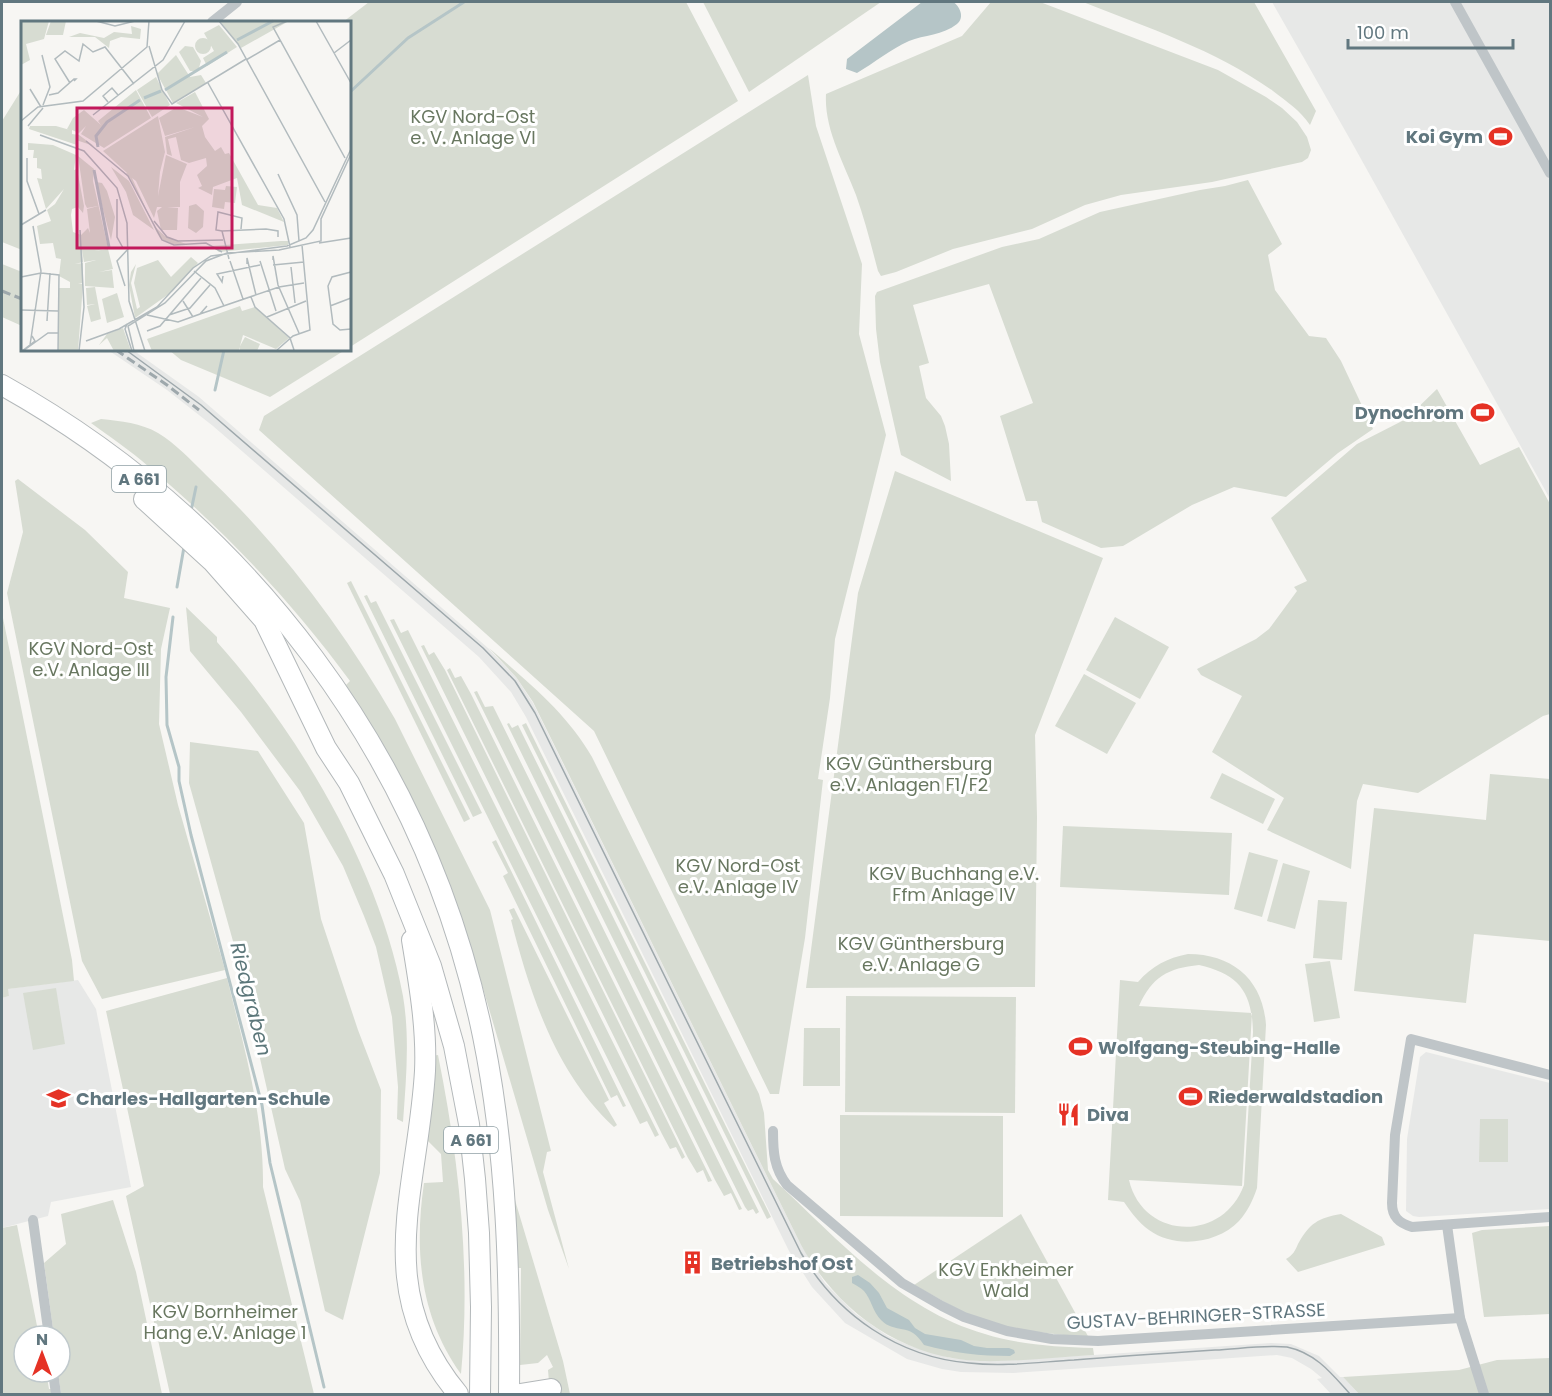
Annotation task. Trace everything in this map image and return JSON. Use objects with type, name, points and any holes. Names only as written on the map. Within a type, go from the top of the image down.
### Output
[{"type":"highway","name":"A 661","points":[[2,385],[74,430],[167,501],[221,551],[255,598],[326,748],[349,783],[394,874],[442,998],[469,1124],[479,1233],[480,1388]]},
{"type":"highway","name":"A 661","points":[[2,400],[77,447],[153,507],[255,598],[316,662],[358,722],[401,796],[446,901],[483,1035],[499,1139],[506,1205],[509,1395]]},
{"type":"highway","points":[[407,907],[421,996],[425,1067],[420,1128],[406,1229],[407,1282],[414,1315],[427,1349],[458,1394]]},
{"type":"highway","points":[[520,1395],[551,1389]]},
{"type":"street","points":[[213,21],[237,2]]},
{"type":"street","points":[[1455,2],[1551,173]]},
{"type":"street","points":[[1551,1075],[1411,1039],[1395,1135],[1392,1208],[1393,1214],[1401,1223],[1412,1227],[1551,1217]]},
{"type":"street","name":"GUSTAV-BEHRINGER-STRASSE","points":[[773,1131],[776,1168],[787,1185],[893,1276],[911,1289],[964,1317],[1007,1331],[1052,1339],[1098,1341],[1460,1318]]},
{"type":"street","points":[[33,1220],[47,1324]]},
{"type":"street","points":[[1447,1225],[1460,1318],[1484,1395]]},
{"type":"shaded area","points":[[922,2],[953,2],[961,12],[961,19],[952,28],[902,44],[857,73],[846,69],[847,59]]},
{"type":"shaded area","points":[[1272,2],[1550,2],[1550,499],[1351,141]]},
{"type":"shaded area","points":[[109,351],[134,351],[199,397],[488,648],[516,677],[533,703],[801,1245],[825,1283],[856,1314],[888,1336],[911,1346],[951,1358],[979,1361],[1271,1343],[1291,1344],[1319,1356],[1359,1394],[1331,1394],[1317,1379],[1322,1378],[1311,1369],[1292,1358],[1277,1355],[1013,1373],[961,1372],[907,1359],[845,1323],[812,1287],[789,1251],[526,717],[511,692],[479,657],[213,426],[167,390]]},
{"type":"shaded area","name":"Charles-Hallgarten-Schule","points":[[78,980],[96,1009],[131,1187],[51,1202],[48,1216],[2,1228],[2,998],[9,996],[7,989]]},
{"type":"shaded area","points":[[1426,1052],[1550,1083],[1550,1209],[1419,1217],[1406,1211],[1407,1139],[1420,1057]]},
{"type":"shaded area","points":[[858,1275],[879,1293],[887,1308],[909,1320],[915,1328],[925,1334],[961,1340],[974,1346],[1009,1348],[1015,1353],[1010,1356],[977,1355],[924,1345],[908,1330],[892,1327],[881,1320],[864,1291],[852,1283],[852,1277]]},
{"type":"green space","name":"KGV Nord-Ost e. V. Anlage VI","points":[[369,2],[686,2],[738,101],[351,346],[351,21],[344,21]]},
{"type":"green space","points":[[703,2],[881,2],[749,92]]},
{"type":"green space","points":[[991,2],[1040,2],[1218,70],[1266,97],[1297,122],[1307,137],[1311,150],[1308,158],[1302,162],[1212,182],[1121,195],[1085,205],[1032,229],[953,249],[881,276],[856,195],[831,133],[826,94],[962,36]]},
{"type":"green space","points":[[1083,2],[1254,2],[1316,111],[1310,125],[1298,111],[1273,91],[1228,63],[1181,41]]},
{"type":"green space","name":"KGV Nord-Ost e.V. Anlage IV","points":[[808,75],[816,126],[862,264],[859,334],[886,435],[835,639],[830,698],[818,779],[823,780],[805,938],[779,1094],[770,1094],[594,731],[259,430],[264,416]]},
{"type":"green space","points":[[21,91],[21,250],[2,242],[2,121]]},
{"type":"green space","points":[[1248,180],[1282,244],[1268,255],[1275,290],[1309,336],[1326,338],[1341,361],[1373,429],[1338,453],[1286,497],[1234,487],[1192,505],[1123,546],[1101,548],[1042,522],[1037,501],[1026,501],[1000,416],[1033,403],[989,284],[913,305],[929,363],[919,366],[926,398],[941,416],[945,426],[949,444],[951,481],[901,455],[880,362],[876,329],[875,296],[877,292],[1002,247],[1039,239],[1100,212]]},
{"type":"green space","points":[[2,264],[21,272],[21,326],[2,317]]},
{"type":"green space","points":[[170,351],[343,351],[270,397],[181,360]]},
{"type":"green space","points":[[1437,389],[1480,465],[1519,447],[1550,504],[1550,714],[1543,716],[1418,793],[1363,784],[1357,801],[1351,869],[1267,830],[1284,798],[1212,752],[1242,696],[1201,675],[1197,669],[1256,639],[1269,629],[1297,591],[1294,587],[1307,581],[1271,518],[1357,444],[1406,419]]},
{"type":"green space","points":[[101,419],[138,425],[158,433],[183,452],[233,502],[260,530],[309,590],[354,653],[395,719],[490,910],[551,1151],[547,1152],[543,1172],[569,1269],[548,1210],[475,961],[440,864],[403,780],[346,685],[350,681],[305,623],[231,542],[142,461],[91,423]]},
{"type":"green space","points":[[895,471],[1103,558],[1035,735],[1037,817],[1035,987],[806,988],[858,593]]},
{"type":"green space","name":"KGV Nord-Ost e.V. Anlage III","points":[[18,479],[85,530],[128,572],[124,598],[170,608],[161,649],[159,724],[178,805],[225,970],[102,999],[82,961],[7,593],[23,532],[15,481]]},
{"type":"green space","points":[[351,581],[470,819],[464,822],[347,583]]},
{"type":"green space","points":[[367,595],[371,603],[376,601],[482,813],[473,817],[364,596]]},
{"type":"green space","points":[[186,607],[217,637],[217,642],[278,719],[307,762],[333,807],[376,901],[392,949],[405,1012],[407,1043],[403,1122],[397,1119],[398,1087],[392,1017],[376,947],[343,866],[300,791],[241,712],[190,651]]},
{"type":"green space","points":[[2,613],[72,960],[74,981],[8,989],[9,996],[2,998]]},
{"type":"green space","points":[[1115,617],[1169,647],[1140,699],[1086,670]]},
{"type":"green space","points":[[394,619],[401,633],[408,630],[659,1135],[655,1137],[647,1121],[640,1124],[390,620]]},
{"type":"green space","points":[[424,645],[429,655],[434,652],[445,670],[685,1157],[682,1159],[676,1147],[670,1149],[662,1134],[421,646]]},
{"type":"green space","points":[[489,648],[532,685],[558,712],[571,726],[592,757],[759,1094],[764,1113],[768,1170],[773,1179],[870,1269],[924,1308],[954,1323],[998,1338],[1039,1345],[1093,1348],[1094,1355],[994,1361],[951,1358],[899,1341],[875,1327],[834,1291],[816,1269],[801,1245],[533,702],[516,677]]},
{"type":"green space","points":[[450,668],[455,678],[461,676],[471,694],[712,1181],[708,1182],[703,1170],[697,1173],[688,1158],[447,670]]},
{"type":"green space","points":[[1084,674],[1136,703],[1107,754],[1055,726]]},
{"type":"green space","points":[[477,691],[485,707],[493,706],[742,1209],[739,1210],[731,1193],[724,1196],[715,1180],[474,692]]},
{"type":"green space","points":[[509,723],[512,728],[518,725],[759,1212],[756,1214],[753,1209],[748,1211],[745,1207],[507,724]]},
{"type":"green space","points":[[526,723],[771,1217],[767,1219],[522,725]]},
{"type":"green space","points":[[190,742],[258,751],[304,823],[321,919],[358,1030],[381,1090],[380,1173],[343,1320],[325,1311],[300,1201],[285,1169],[236,952],[189,783]]},
{"type":"green space","points":[[1222,773],[1275,799],[1263,824],[1210,798]]},
{"type":"green space","points":[[1490,774],[1550,779],[1550,941],[1474,934],[1466,1003],[1354,991],[1374,808],[1486,820]]},
{"type":"green space","points":[[1063,826],[1232,833],[1229,895],[1060,887]]},
{"type":"green space","points":[[496,840],[626,1106],[623,1107],[617,1095],[611,1098],[503,876],[508,873],[492,842]]},
{"type":"green space","points":[[1249,852],[1278,860],[1262,917],[1234,909]]},
{"type":"green space","points":[[1283,863],[1310,871],[1295,929],[1267,921]]},
{"type":"green space","points":[[1318,900],[1347,902],[1342,960],[1313,958]]},
{"type":"green space","points":[[514,908],[609,1100],[604,1103],[617,1125],[614,1127],[576,1083],[548,1031],[527,976],[511,920],[513,919],[509,910]]},
{"type":"green space","name":"Riederwaldstadion","points":[[1204,955],[1219,959],[1243,973],[1259,995],[1266,1025],[1257,1188],[1245,1213],[1230,1229],[1208,1239],[1183,1242],[1159,1236],[1141,1224],[1124,1202],[1108,1200],[1120,980],[1138,982],[1154,967],[1180,956]],"holes":[[[1199,965],[1233,979],[1246,995],[1251,1013],[1139,1006],[1150,988],[1162,976],[1188,966]],[[1252,1017],[1244,1185],[1234,1204],[1219,1217],[1202,1225],[1184,1227],[1166,1223],[1150,1214],[1137,1200],[1129,1180],[1242,1186]]]},
{"type":"green space","points":[[1330,961],[1340,1018],[1314,1022],[1305,964]]},
{"type":"green space","name":"KGV Bornheimer Hang e.V. Anlage 1","points":[[227,978],[257,1107],[263,1187],[314,1394],[170,1394],[126,1196],[144,1186],[106,1011]]},
{"type":"green space","points":[[56,988],[65,1044],[33,1050],[23,993]]},
{"type":"green space","points":[[846,996],[1016,997],[1015,1113],[845,1112]]},
{"type":"green space","points":[[804,1028],[840,1028],[840,1086],[803,1086]]},
{"type":"green space","points":[[438,1055],[452,1134],[464,1254],[464,1334],[461,1374],[437,1330],[423,1283],[421,1258],[421,1208],[424,1183],[443,1182],[441,1154],[427,1140],[432,1056]]},
{"type":"green space","points":[[840,1115],[1003,1116],[1003,1217],[840,1216]]},
{"type":"green space","points":[[1480,1119],[1508,1119],[1508,1162],[1479,1162]]},
{"type":"green space","points":[[509,1180],[563,1361],[570,1394],[550,1394],[548,1370],[553,1367],[547,1355],[538,1363],[520,1365],[521,1268],[515,1268]]},
{"type":"green space","points":[[113,1200],[136,1272],[162,1394],[61,1394],[60,1384],[72,1384],[72,1324],[52,1324],[44,1263],[66,1244],[61,1214]]},
{"type":"green space","name":"KGV Enkheimer Wald","points":[[1021,1214],[1089,1338],[1011,1329],[972,1317],[914,1285]]},
{"type":"green space","points":[[1341,1214],[1382,1237],[1385,1245],[1298,1272],[1286,1259],[1294,1253],[1311,1226],[1326,1217]]},
{"type":"green space","points":[[17,1225],[37,1324],[12,1324],[12,1384],[48,1384],[49,1389],[52,1389],[52,1394],[2,1394],[2,1228]]},
{"type":"green space","points":[[1550,1226],[1550,1314],[1484,1317],[1472,1233],[1482,1230]]},
{"type":"green space","points":[[1550,1358],[1550,1394],[1359,1394],[1343,1377],[1459,1370],[1497,1360]]},
{"type":"waterway","name":"Riedgraben","points":[[351,91],[408,38],[464,2]]},
{"type":"waterway","name":"Riedgraben","points":[[215,390],[224,351]]},
{"type":"waterway","name":"Riedgraben","points":[[191,511],[196,487]]},
{"type":"waterway","name":"Riedgraben","points":[[177,587],[184,547]]},
{"type":"waterway","name":"Riedgraben","points":[[173,617],[166,677],[167,725],[179,767],[179,781],[191,835],[262,1105],[270,1163],[324,1387]]},
{"type":"tram line","points":[[127,351],[201,405],[483,648],[515,681],[535,713],[801,1253],[832,1296],[851,1313],[894,1342],[918,1352],[969,1363],[1022,1364],[1251,1347],[1287,1347],[1315,1359],[1350,1394]]},
{"type":"railway","points":[[2,291],[21,299]]},
{"type":"railway","points":[[117,351],[199,410]]},
{"type":"place","name":"Koi Gym","points":[[1501,136]]},
{"type":"place","name":"Dynochrom","points":[[1482,412]]},
{"type":"place","name":"Wolfgang-Steubing-Halle","points":[[1080,1047]]},
{"type":"place","name":"Riederwaldstadion","points":[[1190,1096]]},
{"type":"place","name":"Charles-Hallgarten-Schule","points":[[58,1098]]},
{"type":"place","name":"Diva","points":[[1069,1114]]},
{"type":"place","name":"Betriebshof Ost","points":[[693,1263]]},
{"type":"park label","name":"KGV Günthersburg e.V. Anlagen F1/F2","points":[[909,774]]},
{"type":"park label","name":"KGV Buchhang e.V. Ffm Anlage IV","points":[[954,883]]},
{"type":"park label","name":"KGV Günthersburg e.V. Anlage G","points":[[921,953]]}]
